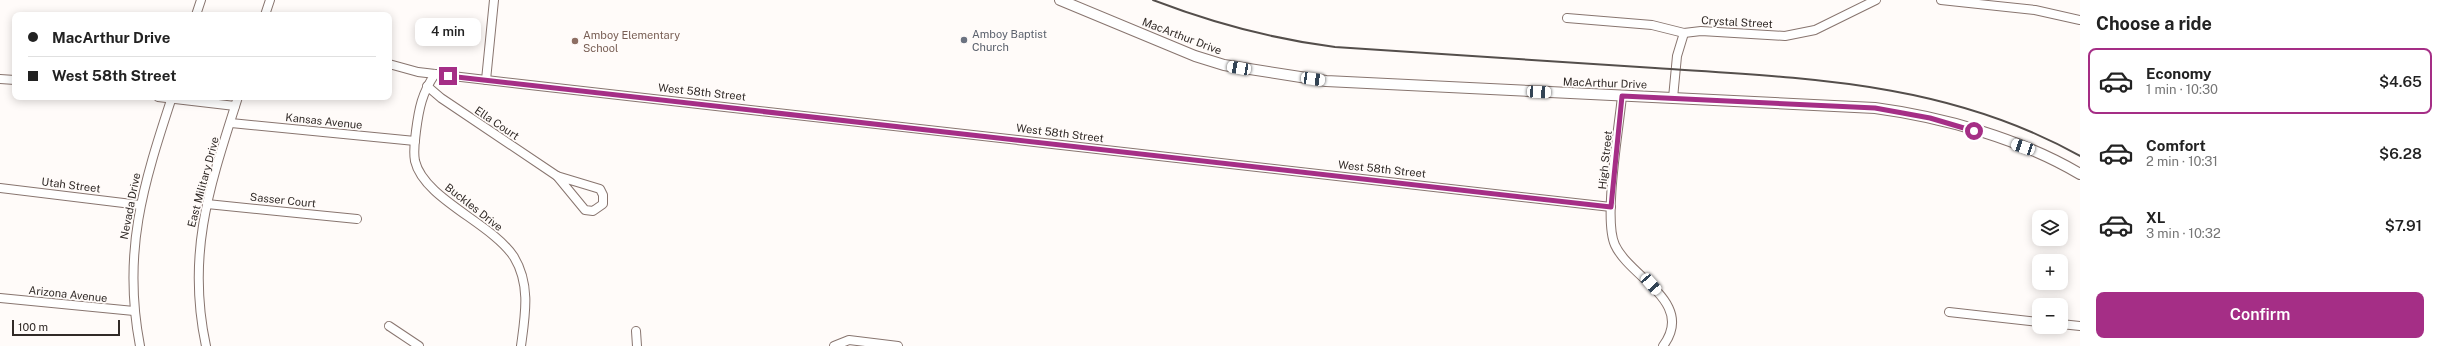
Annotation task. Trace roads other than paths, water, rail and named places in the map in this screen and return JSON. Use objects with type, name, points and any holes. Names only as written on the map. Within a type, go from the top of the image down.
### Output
[{"type":"main road","name":"MacArthur Drive","points":[[1060,0],[1195,56],[1254,70],[1367,84],[1838,106],[1903,112],[1946,122],[2023,147],[2080,174]]},
{"type":"street","points":[[197,12],[201,0]]},
{"type":"street","points":[[266,12],[270,0]]},
{"type":"street","points":[[486,80],[494,0]]},
{"type":"street","name":"Crystal Street","points":[[1567,18],[1652,25],[1684,33],[1701,30],[1785,36],[1805,33],[1825,26],[1876,0]]},
{"type":"street","points":[[1941,0],[2035,10],[2080,20]]},
{"type":"street","points":[[1673,98],[1677,56],[1684,33]]},
{"type":"street","name":"West 58th Street","points":[[392,65],[435,74],[486,80],[1611,207]]},
{"type":"street","points":[[427,86],[435,74]]},
{"type":"street","points":[[0,79],[12,80]]},
{"type":"street","name":"Buckles Drive","points":[[427,86],[420,103],[415,141],[416,163],[427,183],[498,239],[514,258],[521,272],[526,298],[521,346]]},
{"type":"street","name":"Ella Court","points":[[427,86],[441,98],[557,176],[586,210],[593,212],[603,204],[603,195],[600,189],[557,176]]},
{"type":"street","name":"High Street","points":[[1622,96],[1611,207],[1611,234],[1619,252],[1628,264],[1662,296],[1670,310],[1672,328],[1663,346]]},
{"type":"street","name":"Nevada Drive","points":[[140,346],[134,311],[132,260],[140,205],[170,100]]},
{"type":"street","points":[[187,100],[235,106]]},
{"type":"street","name":"East Military Drive","points":[[206,346],[200,313],[197,270],[199,239],[207,204],[237,100]]},
{"type":"street","name":"Kansas Avenue","points":[[231,123],[415,141]]},
{"type":"street","name":"Utah Street","points":[[0,188],[140,205]]},
{"type":"street","name":"Sasser Court","points":[[207,204],[357,219]]},
{"type":"street","name":"Arizona Avenue","points":[[0,298],[95,309],[134,311]]},
{"type":"street","points":[[1949,312],[2032,321]]},
{"type":"street","points":[[2068,325],[2080,326]]},
{"type":"street","points":[[389,326],[419,346]]},
{"type":"street","points":[[636,331],[636,346]]},
{"type":"street","points":[[834,346],[849,340],[898,346]]},
{"type":"railway","points":[[1153,0],[1220,23],[1266,35],[1335,47],[1765,75],[1819,80],[1873,88],[1926,98],[1978,112],[2030,131],[2080,156]]},
{"type":"place","name":"Amboy Baptist Church","points":[[964,40]]},
{"type":"place","name":"Amboy Elementary School","points":[[575,41]]}]
